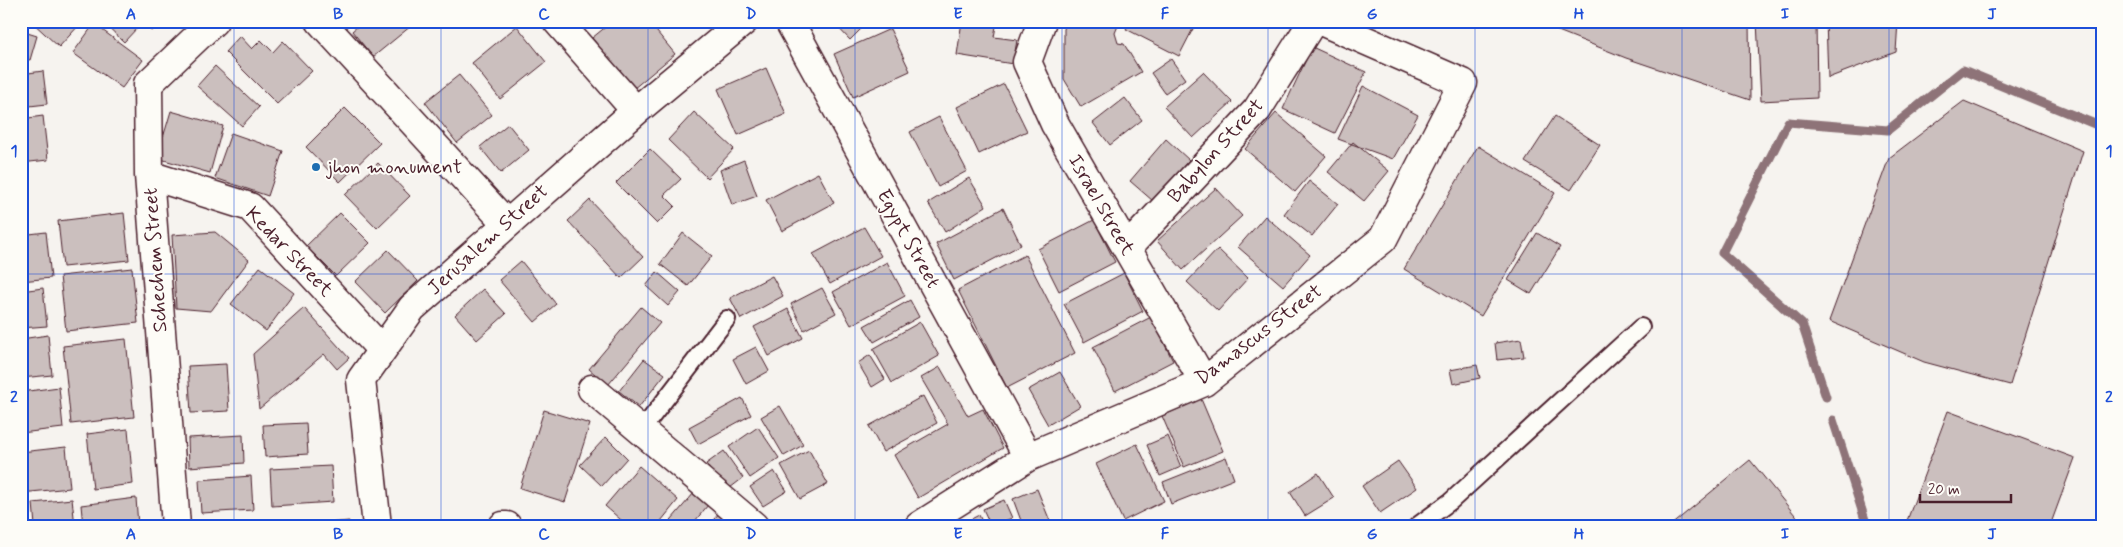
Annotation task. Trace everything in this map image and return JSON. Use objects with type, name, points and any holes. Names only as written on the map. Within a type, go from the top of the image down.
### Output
[{"type":"street","name":"Schechem Street","points":[[176,526],[149,175],[148,84],[214,21]]},
{"type":"street","points":[[320,21],[506,223]]},
{"type":"street","points":[[557,21],[636,111]]},
{"type":"street","name":"Jerusalem Street","points":[[377,526],[361,380],[412,308],[506,223],[744,21]]},
{"type":"street","name":"Egypt Street","points":[[789,21],[1028,457]]},
{"type":"street","name":"Israel Street","points":[[1042,21],[1027,62],[1055,124],[1204,382]]},
{"type":"street","name":"Babylon Street","points":[[1127,248],[1257,110],[1313,21]]},
{"type":"street","name":"Damascus Street","points":[[919,526],[1028,457],[1204,382],[1383,239],[1463,83],[1321,21]]},
{"type":"street","name":"Kedar Street","points":[[149,175],[250,206],[382,350]]},
{"type":"street","points":[[592,389],[754,526]]},
{"type":"lane","points":[[642,430],[727,320]]},
{"type":"lane","points":[[1417,526],[1451,502],[1641,326]]},
{"type":"building","points":[[31,21],[79,21],[81,23],[59,47]]},
{"type":"building","points":[[102,21],[132,21],[138,27],[124,42]]},
{"type":"building","points":[[143,21],[163,21],[151,31]]},
{"type":"building","points":[[364,21],[408,21],[411,26],[373,57],[352,31]]},
{"type":"building","points":[[580,21],[596,21],[586,29]]},
{"type":"building","points":[[613,21],[648,21],[675,54],[633,89],[592,38]]},
{"type":"building","points":[[832,21],[869,21],[850,40]]},
{"type":"building","points":[[962,21],[997,21],[994,37],[1017,40],[1013,64],[957,55]]},
{"type":"building","points":[[1067,21],[1120,21],[1115,33],[1118,43],[1124,44],[1141,72],[1081,107],[1064,79],[1064,29]]},
{"type":"building","points":[[1130,21],[1197,21],[1179,56],[1126,29]]},
{"type":"building","points":[[1533,21],[1749,21],[1750,100],[1626,58]]},
{"type":"building","points":[[1757,21],[1816,21],[1817,98],[1761,101]]},
{"type":"building","points":[[1826,21],[1898,21],[1896,52],[1828,78]]},
{"type":"building","points":[[94,24],[143,60],[122,88],[73,53]]},
{"type":"building","points":[[517,26],[546,62],[500,99],[472,63]]},
{"type":"building","points":[[890,29],[910,71],[853,97],[834,54]]},
{"type":"building","points":[[21,31],[37,36],[30,60],[21,58]]},
{"type":"building","points":[[240,36],[252,49],[261,40],[273,52],[283,41],[312,71],[277,104],[225,52]]},
{"type":"building","points":[[1312,47],[1366,72],[1335,133],[1283,109]]},
{"type":"building","points":[[1171,59],[1185,79],[1165,93],[1151,73]]},
{"type":"building","points":[[215,66],[259,107],[242,126],[197,86]]},
{"type":"building","points":[[766,68],[786,114],[738,135],[718,89]]},
{"type":"building","points":[[43,71],[47,104],[21,107],[21,74]]},
{"type":"building","points":[[1203,72],[1232,102],[1193,138],[1164,107]]},
{"type":"building","points":[[459,75],[492,115],[457,143],[425,102]]},
{"type":"building","points":[[1004,84],[1027,131],[979,154],[957,107]]},
{"type":"building","points":[[1363,86],[1418,115],[1393,159],[1338,139]]},
{"type":"building","points":[[1125,98],[1142,120],[1110,145],[1093,123]]},
{"type":"building","points":[[1964,101],[2083,151],[2010,385],[1924,362],[1829,321],[1889,158]]},
{"type":"building","points":[[345,108],[380,143],[340,182],[306,147]]},
{"type":"building","points":[[171,111],[223,126],[210,173],[157,158]]},
{"type":"building","points":[[694,112],[734,149],[707,178],[668,140]]},
{"type":"building","points":[[1276,113],[1326,156],[1295,192],[1245,149]]},
{"type":"building","points":[[43,116],[48,160],[21,163],[21,119]]},
{"type":"building","points":[[1555,116],[1600,145],[1571,190],[1525,162]]},
{"type":"building","points":[[939,117],[967,171],[938,187],[910,132]]},
{"type":"building","points":[[508,124],[529,150],[501,173],[480,147]]},
{"type":"building","points":[[231,133],[283,151],[268,196],[215,178]]},
{"type":"building","points":[[1166,139],[1189,160],[1153,201],[1130,181]]},
{"type":"building","points":[[1353,142],[1389,171],[1364,201],[1328,172]]},
{"type":"building","points":[[1478,146],[1555,193],[1481,316],[1404,269]]},
{"type":"building","points":[[650,149],[681,179],[664,195],[675,206],[657,224],[616,183]]},
{"type":"building","points":[[744,160],[757,196],[732,205],[720,170]]},
{"type":"building","points":[[378,163],[410,196],[377,228],[345,195]]},
{"type":"building","points":[[818,173],[834,203],[782,231],[766,200]]},
{"type":"building","points":[[969,178],[986,206],[945,232],[928,203]]},
{"type":"building","points":[[1309,181],[1338,204],[1312,236],[1284,214]]},
{"type":"building","points":[[1216,188],[1242,216],[1183,270],[1157,241]]},
{"type":"building","points":[[590,200],[643,257],[621,278],[568,221]]},
{"type":"building","points":[[1003,208],[1021,245],[954,280],[936,244]]},
{"type":"building","points":[[124,213],[129,260],[63,267],[58,221]]},
{"type":"building","points":[[340,213],[370,243],[336,276],[306,246]]},
{"type":"building","points":[[1265,216],[1310,255],[1283,286],[1238,247]]},
{"type":"building","points":[[1094,220],[1115,262],[1059,291],[1038,249]]},
{"type":"building","points":[[864,227],[881,256],[830,284],[813,254]]},
{"type":"building","points":[[46,232],[51,278],[21,281],[21,235]]},
{"type":"building","points":[[215,232],[249,260],[211,311],[176,308],[172,235]]},
{"type":"building","points":[[683,233],[712,256],[688,286],[660,264]]},
{"type":"building","points":[[1537,233],[1560,247],[1531,294],[1508,280]]},
{"type":"building","points":[[1218,249],[1248,278],[1218,311],[1187,282]]},
{"type":"building","points":[[388,250],[418,281],[385,313],[355,282]]},
{"type":"building","points":[[1025,255],[1075,353],[1007,388],[958,290]]},
{"type":"building","points":[[521,261],[556,304],[535,322],[499,280]]},
{"type":"building","points":[[887,262],[905,296],[851,325],[833,292]]},
{"type":"building","points":[[260,267],[294,293],[266,331],[231,304]]},
{"type":"building","points":[[132,268],[138,323],[66,331],[60,276]]},
{"type":"building","points":[[657,272],[680,292],[668,306],[646,286]]},
{"type":"building","points":[[1124,273],[1143,311],[1084,342],[1064,304]]},
{"type":"building","points":[[772,276],[783,296],[741,319],[730,298]]},
{"type":"building","points":[[43,288],[47,326],[21,328],[21,291]]},
{"type":"building","points":[[822,288],[836,313],[804,330],[791,304]]},
{"type":"building","points":[[483,289],[506,314],[477,340],[455,315]]},
{"type":"building","points":[[910,300],[919,317],[874,342],[864,326]]},
{"type":"building","points":[[641,307],[660,323],[608,385],[589,369]]},
{"type":"building","points":[[304,308],[349,358],[337,369],[324,354],[259,409],[253,354]]},
{"type":"building","points":[[788,309],[803,338],[769,356],[754,327]]},
{"type":"building","points":[[1151,317],[1173,361],[1115,391],[1093,347]]},
{"type":"building","points":[[920,322],[939,356],[892,383],[873,349]]},
{"type":"building","points":[[48,335],[52,375],[21,378],[21,339]]},
{"type":"building","points":[[126,339],[134,417],[71,424],[63,346]]},
{"type":"building","points":[[1521,339],[1524,357],[1497,360],[1495,343]]},
{"type":"building","points":[[756,347],[769,371],[746,384],[733,359]]},
{"type":"building","points":[[870,355],[885,379],[872,387],[858,363]]},
{"type":"building","points":[[644,359],[665,374],[639,407],[619,391]]},
{"type":"building","points":[[226,364],[229,411],[191,413],[188,366]]},
{"type":"building","points":[[1477,365],[1480,378],[1453,384],[1450,370]]},
{"type":"building","points":[[940,367],[968,416],[983,409],[1003,448],[918,498],[894,455],[948,424],[921,378]]},
{"type":"building","points":[[1060,372],[1080,406],[1048,425],[1028,390]]},
{"type":"building","points":[[59,387],[63,428],[21,433],[21,392]]},
{"type":"building","points":[[2102,392],[2102,414],[2095,411]]},
{"type":"building","points":[[923,396],[937,423],[883,452],[869,426]]},
{"type":"building","points":[[742,398],[751,415],[698,444],[689,427]]},
{"type":"building","points":[[1201,399],[1223,451],[1184,467],[1162,416]]},
{"type":"building","points":[[780,406],[803,445],[784,456],[761,417]]},
{"type":"building","points":[[544,410],[590,424],[565,502],[520,488]]},
{"type":"building","points":[[1948,411],[2075,458],[2050,526],[1905,526]]},
{"type":"building","points":[[306,423],[308,454],[265,457],[263,425]]},
{"type":"building","points":[[758,427],[779,458],[750,478],[729,447]]},
{"type":"building","points":[[128,429],[133,484],[93,489],[87,434]]},
{"type":"building","points":[[243,435],[244,463],[189,467],[188,438]]},
{"type":"building","points":[[1168,436],[1181,467],[1160,476],[1147,445]]},
{"type":"building","points":[[606,437],[627,458],[602,486],[580,465]]},
{"type":"building","points":[[1137,444],[1164,501],[1123,521],[1096,464]]},
{"type":"building","points":[[66,447],[70,488],[21,493],[21,452]]},
{"type":"building","points":[[809,450],[828,484],[800,499],[781,465]]},
{"type":"building","points":[[724,451],[743,478],[726,491],[706,464]]},
{"type":"building","points":[[1226,457],[1234,479],[1171,504],[1163,482]]},
{"type":"building","points":[[1750,460],[1804,526],[1670,526]]},
{"type":"building","points":[[1398,461],[1417,488],[1380,513],[1362,486]]},
{"type":"building","points":[[331,466],[333,502],[272,506],[270,469]]},
{"type":"building","points":[[639,466],[678,500],[657,526],[628,526],[605,506]]},
{"type":"building","points":[[774,471],[787,491],[763,506],[750,487]]},
{"type":"building","points":[[1318,473],[1334,498],[1305,516],[1290,492]]},
{"type":"building","points":[[251,476],[253,510],[201,513],[199,480]]},
{"type":"building","points":[[1037,489],[1052,526],[1023,526],[1013,499]]},
{"type":"building","points":[[694,493],[708,505],[691,526],[666,526]]},
{"type":"building","points":[[136,498],[138,526],[83,526],[81,505]]},
{"type":"building","points":[[72,499],[75,526],[35,526],[33,503]]},
{"type":"building","points":[[1004,500],[1012,518],[991,526],[983,509]]},
{"type":"building","points":[[721,511],[738,526],[708,526]]},
{"type":"building","points":[[979,515],[984,526],[958,526]]},
{"type":"building","points":[[349,521],[349,526],[317,526],[317,524]]},
{"type":"waterway","points":[[1826,397],[1802,324],[1722,253],[1788,122],[1888,130],[1963,70],[2102,127]]},
{"type":"waterway","points":[[1833,420],[1867,526]]},
{"type":"place","name":"jhon monument","points":[[316,167]]}]
